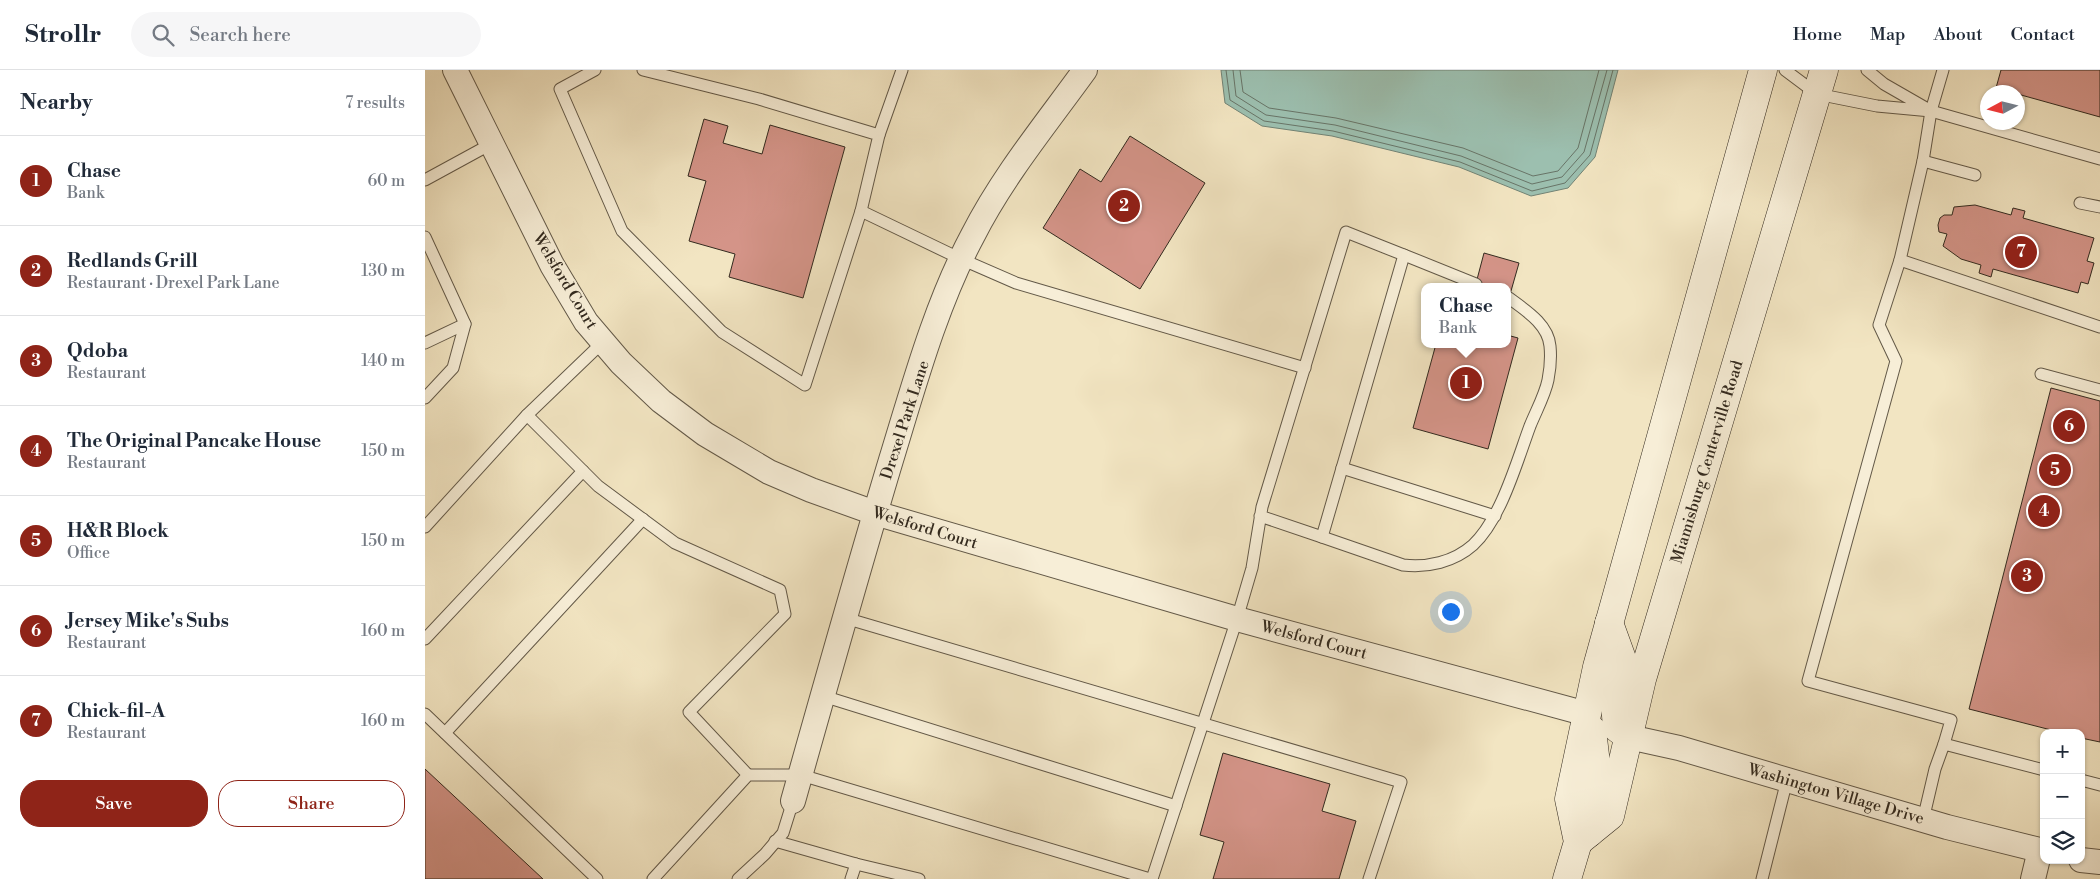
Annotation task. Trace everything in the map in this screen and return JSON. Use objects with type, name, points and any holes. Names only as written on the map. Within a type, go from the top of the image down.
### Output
[{"type":"main road","points":[[1567,879],[1583,838],[1569,799],[1597,668],[1763,70]]},
{"type":"main road","name":"Miamisburg Centerville Road","points":[[1583,838],[1610,816],[1642,679],[1820,82]]},
{"type":"main road","points":[[1609,624],[1622,659],[1623,674],[1615,704],[1617,728],[1629,737]]},
{"type":"street","name":"Welsford Court","points":[[455,70],[552,265],[586,322],[621,363],[661,401],[705,434],[769,472],[875,514],[1237,619],[1587,714]]},
{"type":"street","name":"Drexel Park Lane","points":[[793,801],[906,411],[947,290],[973,235],[1002,183],[1085,70]]},
{"type":"street","name":"Washington Village Drive","points":[[1629,737],[1679,748],[1923,820],[2040,850]]},
{"type":"street","points":[[2033,879],[2040,857]]},
{"type":"street","points":[[2085,860],[2100,862]]},
{"type":"lane","points":[[595,70],[560,89],[622,231],[721,332],[805,384],[861,211],[879,135],[902,70]]},
{"type":"lane","points":[[643,70],[759,99],[879,135]]},
{"type":"lane","points":[[1785,70],[1820,82],[1877,106],[1931,111],[2100,159]]},
{"type":"lane","points":[[1867,70],[1884,84],[1931,111]]},
{"type":"lane","points":[[1923,820],[1935,769],[1951,720],[1808,681],[1896,361],[1879,325],[1900,260],[1923,161],[1931,111],[1943,70]]},
{"type":"lane","points":[[425,180],[491,144]]},
{"type":"lane","points":[[1923,161],[1975,175]]},
{"type":"lane","points":[[2081,203],[2100,207]]},
{"type":"lane","points":[[861,211],[1016,283],[1305,368]]},
{"type":"lane","points":[[653,879],[748,775],[801,774],[1151,879],[1204,724],[1237,619],[1251,568],[1260,516],[1346,232],[1474,283]]},
{"type":"lane","points":[[425,237],[429,255],[465,324],[453,368],[425,398]]},
{"type":"lane","points":[[1322,537],[1404,255]]},
{"type":"lane","points":[[1900,260],[2100,326]]},
{"type":"lane","points":[[1260,516],[1403,565],[1427,566],[1450,560],[1473,545],[1495,516],[1548,380],[1550,344],[1543,327],[1511,300]]},
{"type":"lane","points":[[425,343],[465,324]]},
{"type":"lane","points":[[425,527],[527,415],[603,342]]},
{"type":"lane","points":[[2041,374],[2100,390]]},
{"type":"lane","points":[[527,415],[598,486],[675,543],[780,590],[785,614],[689,712],[748,775]]},
{"type":"lane","points":[[1342,468],[1495,516]]},
{"type":"lane","points":[[425,638],[583,471]]},
{"type":"lane","points":[[445,733],[643,519]]},
{"type":"lane","points":[[845,618],[1401,782],[1369,879]]},
{"type":"lane","points":[[823,696],[1176,806]]},
{"type":"lane","points":[[425,714],[597,879]]},
{"type":"lane","points":[[1944,744],[2040,769]]},
{"type":"lane","points":[[1762,879],[1787,780]]},
{"type":"lane","points":[[2085,781],[2100,785]]},
{"type":"lane","points":[[738,879],[783,833],[793,801]]},
{"type":"lane","points":[[775,841],[856,864],[919,879]]},
{"type":"lane","points":[[851,879],[856,864]]},
{"type":"water","points":[[1221,70],[1618,70],[1595,157],[1568,188],[1531,196],[1459,167],[1332,136],[1262,126],[1225,103]]},
{"type":"building","points":[[2001,70],[2100,70],[2100,117],[2025,96],[2025,85],[1997,85]]},
{"type":"building","points":[[704,119],[728,126],[723,143],[762,154],[770,125],[845,147],[803,298],[729,277],[735,254],[689,241],[706,181],[688,176]]},
{"type":"building","points":[[1130,136],[1205,183],[1140,289],[1043,228],[1080,169],[1101,182]]},
{"type":"building","points":[[1975,205],[2011,215],[2013,208],[2025,211],[2023,218],[2094,238],[2087,261],[2094,263],[2088,284],[2081,282],[2078,293],[1993,269],[1991,277],[1979,273],[1981,265],[1961,259],[1943,246],[1947,234],[1939,232],[1938,225],[1940,218],[1944,215],[1952,215],[1954,207]]},
{"type":"building","points":[[1484,253],[1519,263],[1511,291],[1511,283],[1476,283]]},
{"type":"building","points":[[1511,336],[1518,338],[1488,449],[1413,428],[1435,348],[1511,348]]},
{"type":"building","points":[[2051,388],[2100,401],[2100,742],[2085,739],[2085,729],[2047,729],[1969,709]]},
{"type":"building","points":[[1223,753],[1330,784],[1322,811],[1356,821],[1339,879],[1213,879],[1224,842],[1200,835]]},
{"type":"building","points":[[425,769],[543,879],[425,879]]},
{"type":"place","name":"Redlands Grill","points":[[1124,206]]},
{"type":"place","name":"Chick-fil-A","points":[[2021,252]]},
{"type":"place","name":"Chase","points":[[1466,383]]},
{"type":"place","name":"Jersey Mike's Subs","points":[[2069,426]]},
{"type":"place","name":"H&R Block","points":[[2055,470]]},
{"type":"place","name":"The Original Pancake House","points":[[2044,511]]},
{"type":"place","name":"Qdoba","points":[[2027,576]]}]
